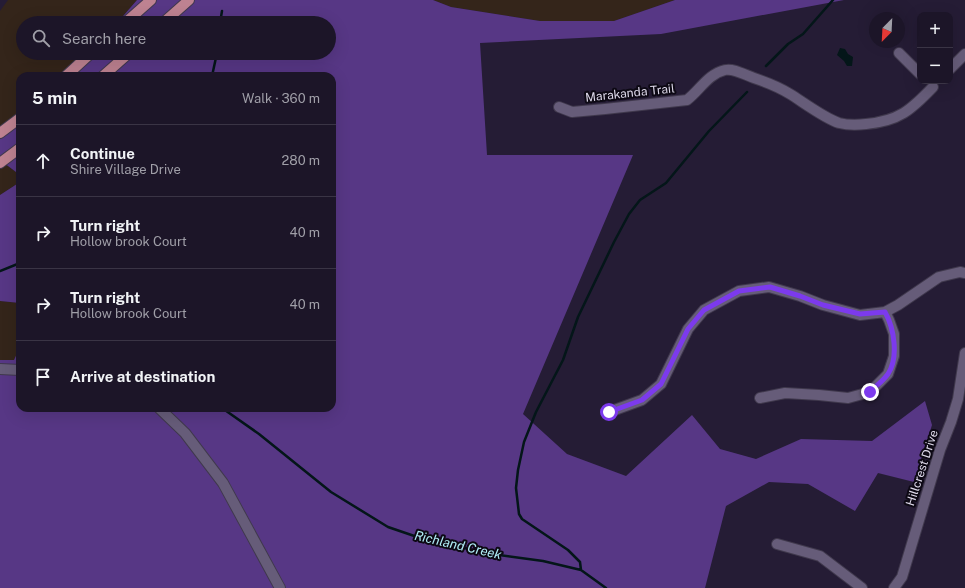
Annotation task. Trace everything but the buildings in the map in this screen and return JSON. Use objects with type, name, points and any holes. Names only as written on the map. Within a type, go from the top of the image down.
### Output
[{"type":"main road","points":[[133,16],[151,0]]},
{"type":"main road","points":[[171,16],[189,0]]},
{"type":"main road","points":[[70,72],[83,60]]},
{"type":"main road","points":[[108,72],[121,60]]},
{"type":"main road","points":[[0,133],[16,121]]},
{"type":"main road","points":[[0,163],[16,151]]},
{"type":"street","points":[[899,54],[917,71]]},
{"type":"street","points":[[953,66],[965,54]]},
{"type":"street","name":"Marakanda Trail","points":[[559,107],[572,112],[605,110],[687,100],[695,94],[707,80],[718,72],[727,70],[761,81],[788,93],[817,112],[840,123],[860,125],[883,122],[899,116],[923,97],[932,84]]},
{"type":"street","points":[[609,412],[642,400],[661,384],[688,329],[704,310],[739,291],[770,287],[823,305],[860,314],[885,312],[939,277],[960,272],[965,273]]},
{"type":"street","points":[[760,398],[785,393],[848,398],[870,392],[888,374],[894,356],[894,334],[885,312]]},
{"type":"street","name":"Hillcrest Drive","points":[[894,588],[902,577],[940,450],[958,399],[965,353]]},
{"type":"street","points":[[0,369],[16,370]]},
{"type":"street","points":[[163,412],[185,433],[223,483],[280,588]]},
{"type":"street","points":[[777,544],[820,556],[862,588]]},
{"type":"shaded area","points":[[8,0],[137,0],[123,16],[16,16],[16,60],[81,60],[68,72],[16,72],[16,121],[0,136],[0,11]]},
{"type":"shaded area","points":[[137,0],[433,0],[451,7],[540,21],[614,21],[675,0],[844,0],[661,34],[480,43],[487,155],[633,155],[523,414],[567,454],[626,476],[692,415],[720,449],[756,459],[801,439],[872,441],[925,401],[932,425],[914,482],[878,473],[855,511],[808,484],[769,482],[726,506],[705,588],[0,588],[0,360],[14,360],[16,356],[16,412],[336,412],[336,72],[68,72],[81,60],[336,60],[336,16],[123,16]]},
{"type":"shaded area","points":[[433,0],[675,0],[614,21],[540,21],[451,7]]},
{"type":"shaded area","points":[[840,48],[845,49],[848,54],[853,57],[852,66],[847,66],[837,55]]},
{"type":"shaded area","points":[[16,121],[16,172],[0,160],[0,136]]},
{"type":"shaded area","points":[[0,160],[16,172],[16,185],[0,195]]},
{"type":"shaded area","points":[[16,185],[16,303],[0,301],[0,195]]},
{"type":"shaded area","points":[[0,301],[16,303],[16,356],[14,361],[0,360]]},
{"type":"waterway","points":[[766,66],[788,44],[803,34],[833,0]]},
{"type":"waterway","points":[[221,16],[222,11]]},
{"type":"waterway","points":[[213,72],[215,60]]},
{"type":"waterway","points":[[581,570],[580,562],[568,550],[522,519],[519,514],[516,488],[524,442],[536,412],[563,360],[578,317],[629,214],[640,200],[666,183],[709,131],[747,92]]},
{"type":"waterway","name":"Richland Creek","points":[[0,271],[16,265]]},
{"type":"waterway","name":"Richland Creek","points":[[228,412],[259,434],[331,492],[388,527],[429,541],[492,554],[543,561],[581,570],[606,588]]},
{"type":"route","points":[[609,412],[642,400],[661,384],[688,329],[704,310],[739,291],[770,287],[823,305],[860,314],[885,312],[894,334],[894,356],[888,374],[870,392]]}]
